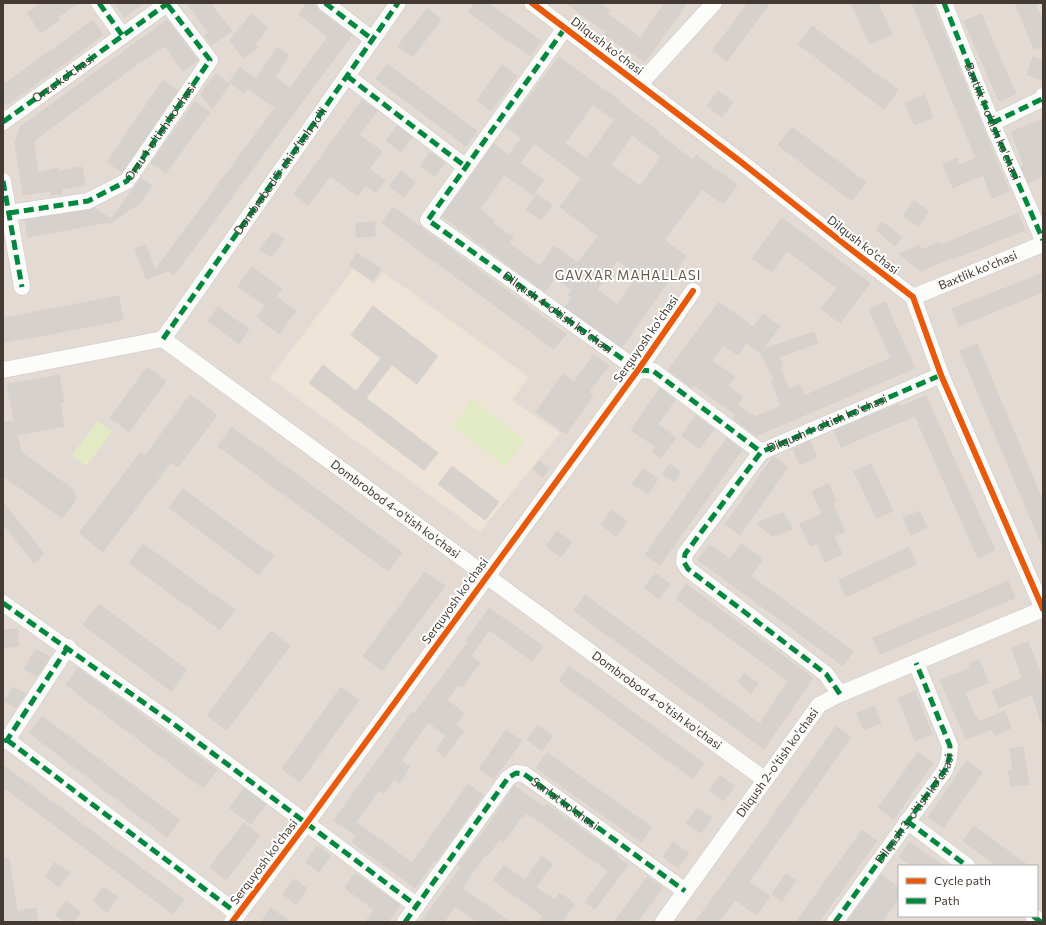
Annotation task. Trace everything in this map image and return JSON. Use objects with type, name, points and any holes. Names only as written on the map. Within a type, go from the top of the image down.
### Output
[{"type":"street","points":[[100,3],[122,35]]},
{"type":"street","name":"Orzu ko'chasi","points":[[3,122],[167,3]]},
{"type":"street","name":"Orzu 1-o'tish ko'chasi","points":[[8,213],[88,201],[127,181],[210,60],[167,3]]},
{"type":"street","points":[[325,3],[372,39]]},
{"type":"street","name":"Dombrabod 5-chi o'tish yo'li","points":[[163,339],[398,3]]},
{"type":"street","name":"Dilqush ko'chasi","points":[[532,3],[640,84],[913,297]]},
{"type":"street","points":[[640,84],[714,3]]},
{"type":"street","name":"Baxtlik 1-o'tish ko'chasi","points":[[944,3],[992,123],[1043,240]]},
{"type":"street","name":"Dilqush 4-o'tish ko'chasi","points":[[565,28],[428,220],[638,370],[653,371],[761,452]]},
{"type":"street","points":[[347,76],[466,167]]},
{"type":"street","points":[[992,123],[1042,99],[1043,96]]},
{"type":"street","points":[[3,181],[22,287]]},
{"type":"street","name":"Baxtlik ko'chasi","points":[[913,297],[1043,244]]},
{"type":"street","name":"Serquyosh ko'chasi","points":[[5,741],[235,918],[306,824],[638,370],[693,291]]},
{"type":"street","points":[[913,297],[942,375],[1043,609]]},
{"type":"street","points":[[3,370],[163,339]]},
{"type":"street","name":"Dombrobod 4-o'tish ko'chasi","points":[[163,339],[486,577],[764,779]]},
{"type":"street","name":"Dilqush 1-o'tish ko'chasi","points":[[840,694],[826,674],[688,569],[684,562],[685,554],[761,452],[942,375]]},
{"type":"street","points":[[3,603],[68,647],[171,722],[416,906]]},
{"type":"street","name":"Dilqush 2-o'tish ko'chasi","points":[[663,922],[764,779],[819,705],[840,694],[1043,609]]},
{"type":"street","points":[[5,741],[68,647]]},
{"type":"street","name":"Dilqush 3-o'tish ko'chasi","points":[[835,922],[945,770],[949,759],[950,746],[916,663]]},
{"type":"street","name":"San'at ko'chasi","points":[[405,922],[508,778],[516,773],[524,774],[685,891]]},
{"type":"street","points":[[907,821],[966,865]]},
{"type":"shaded area","name":"GAVXAR MAHALLASI","points":[[3,3],[1043,3],[1043,922],[3,922]]},
{"type":"shaded area","points":[[353,269],[374,284],[383,272],[529,377],[512,400],[560,433],[480,532],[270,378]]},
{"type":"green space","points":[[473,399],[525,440],[505,467],[452,426]]},
{"type":"green space","points":[[98,421],[112,432],[86,466],[72,455]]},
{"type":"building","points":[[41,3],[78,3],[58,17],[60,19],[41,33],[27,13]]},
{"type":"building","points":[[114,3],[144,3],[124,17]]},
{"type":"building","points":[[187,3],[210,3],[232,31],[211,45],[205,35],[209,33]]},
{"type":"building","points":[[307,3],[314,3],[319,11],[352,35],[174,275],[168,271],[146,279],[135,249],[146,245],[155,270],[275,108],[248,88],[244,93],[229,82],[240,67],[256,79],[277,47],[289,55],[275,77],[290,88],[328,37],[299,14]]},
{"type":"building","points":[[475,3],[488,3],[541,41],[530,56],[468,12]]},
{"type":"building","points":[[566,3],[599,3],[610,11],[608,14],[640,38],[665,3],[687,3],[645,62],[604,34],[606,32]]},
{"type":"building","points":[[748,3],[770,3],[727,61],[713,50]]},
{"type":"building","points":[[851,3],[878,3],[892,34],[870,44]]},
{"type":"building","points":[[912,3],[932,3],[1009,191],[992,198],[983,175],[953,188],[943,164],[957,158],[959,165],[976,158]]},
{"type":"building","points":[[1023,3],[1035,3],[1043,21],[1043,46],[1034,49],[1016,6]]},
{"type":"building","points":[[427,8],[441,19],[413,57],[398,46]]},
{"type":"building","points":[[251,14],[268,28],[255,44],[258,48],[243,58],[230,40]]},
{"type":"building","points":[[981,14],[1016,94],[999,101],[964,21]]},
{"type":"building","points":[[93,20],[103,35],[7,105],[3,99],[3,85]]},
{"type":"building","points":[[167,20],[198,60],[183,71],[165,46],[157,50],[36,139],[34,144],[38,172],[58,168],[59,171],[82,167],[85,185],[62,189],[62,194],[52,195],[51,191],[23,195],[15,143],[20,127]]},
{"type":"building","points":[[812,26],[898,90],[884,109],[798,44]]},
{"type":"building","points":[[559,57],[620,101],[619,102],[659,132],[658,134],[693,160],[696,155],[737,185],[723,204],[702,189],[664,240],[686,256],[622,347],[565,307],[572,298],[568,295],[572,290],[555,278],[545,292],[442,216],[494,144],[509,155],[521,138],[506,127]],"holes":[[[593,104],[614,120],[587,159],[565,143]],[[632,135],[661,157],[640,186],[611,165]],[[534,143],[581,178],[560,207],[598,236],[578,263],[554,246],[540,266],[509,243],[513,237],[493,223],[495,221],[480,209],[504,175],[533,195],[544,180],[520,163]],[[617,260],[638,275],[617,305],[597,289]]]},
{"type":"building","points":[[1033,57],[1043,61],[1043,80],[1027,75]]},
{"type":"building","points":[[387,64],[477,131],[466,146],[376,79]]},
{"type":"building","points":[[502,65],[517,76],[491,111],[477,100]]},
{"type":"building","points":[[215,74],[230,84],[212,109],[201,94]]},
{"type":"building","points":[[163,80],[178,90],[122,172],[107,162]]},
{"type":"building","points":[[718,91],[733,102],[722,117],[707,106]]},
{"type":"building","points":[[925,95],[933,118],[914,125],[905,103]]},
{"type":"building","points":[[362,100],[377,111],[359,135],[382,151],[369,169],[385,180],[376,193],[365,185],[358,196],[330,176],[308,205],[294,194]]},
{"type":"building","points":[[195,102],[210,112],[166,173],[151,163]]},
{"type":"building","points":[[1043,119],[1043,176],[1028,183],[1021,167],[1024,166],[1011,132]]},
{"type":"building","points":[[397,126],[412,137],[401,152],[386,141]]},
{"type":"building","points":[[792,127],[866,182],[852,201],[778,145]]},
{"type":"building","points":[[430,152],[445,163],[435,176],[420,166]]},
{"type":"building","points":[[401,171],[415,182],[404,197],[389,186]]},
{"type":"building","points":[[141,178],[152,186],[141,202],[108,225],[108,222],[28,237],[25,220],[95,208],[111,219]]},
{"type":"building","points":[[537,194],[552,205],[541,220],[526,209]]},
{"type":"building","points":[[914,201],[929,211],[918,226],[903,216]]},
{"type":"building","points":[[393,207],[566,334],[554,349],[382,223]]},
{"type":"building","points":[[1018,213],[1025,230],[953,259],[952,257],[921,271],[899,254],[919,245],[921,250],[940,242],[941,245]]},
{"type":"building","points":[[782,218],[870,283],[840,323],[821,309],[837,288],[787,251],[772,272],[752,258]]},
{"type":"building","points":[[375,222],[375,236],[356,237],[356,223]]},
{"type":"building","points":[[882,222],[902,237],[895,246],[876,230]]},
{"type":"building","points":[[273,232],[284,239],[271,257],[260,249]]},
{"type":"building","points":[[357,253],[381,269],[373,281],[349,265]]},
{"type":"building","points":[[252,267],[282,289],[276,296],[296,311],[279,334],[257,317],[265,306],[238,286]]},
{"type":"building","points":[[1043,273],[1043,292],[959,326],[952,309]]},
{"type":"building","points":[[119,296],[123,320],[3,343],[3,318]]},
{"type":"building","points":[[719,302],[753,327],[763,314],[780,327],[762,350],[814,332],[818,343],[779,357],[783,366],[780,368],[789,389],[800,385],[804,396],[891,358],[869,309],[885,302],[915,368],[756,436],[733,419],[736,415],[694,385],[692,388],[668,370]],"holes":[[[746,343],[760,352],[774,379],[771,380],[781,406],[755,417],[737,405],[743,397],[728,386],[735,377],[712,361],[723,345],[738,355]]]},
{"type":"building","points":[[373,306],[438,356],[417,384],[392,365],[366,398],[438,453],[424,470],[309,383],[323,365],[356,391],[381,358],[351,335]]},
{"type":"building","points":[[218,307],[249,329],[239,344],[208,321]]},
{"type":"building","points":[[977,344],[1043,501],[1043,548],[960,351]]},
{"type":"building","points":[[594,355],[609,366],[589,392],[593,396],[566,434],[536,412],[563,374],[574,382]]},
{"type":"building","points":[[147,367],[166,381],[129,432],[110,418]]},
{"type":"building","points":[[59,375],[64,402],[60,402],[64,426],[17,435],[21,452],[74,490],[76,500],[62,518],[3,476],[3,422],[14,421],[7,384]]},
{"type":"building","points":[[660,388],[675,400],[658,424],[676,438],[661,458],[652,452],[656,447],[631,430]]},
{"type":"building","points":[[190,395],[217,415],[178,467],[171,462],[103,552],[79,533],[140,453],[145,456]]},
{"type":"building","points":[[926,396],[995,550],[978,558],[915,416],[841,447],[834,431],[899,404],[900,407]]},
{"type":"building","points":[[696,415],[714,429],[699,449],[682,436]]},
{"type":"building","points":[[232,427],[402,552],[388,571],[218,446]]},
{"type":"building","points":[[727,438],[742,450],[660,565],[645,555]]},
{"type":"building","points":[[810,441],[817,457],[800,465],[793,449]]},
{"type":"building","points":[[773,457],[788,467],[740,535],[725,524]]},
{"type":"building","points":[[539,461],[549,469],[543,477],[533,469]]},
{"type":"building","points":[[670,464],[681,472],[674,482],[662,474]]},
{"type":"building","points":[[871,464],[893,511],[876,518],[854,471]]},
{"type":"building","points":[[452,466],[499,502],[485,520],[438,484]]},
{"type":"building","points":[[643,469],[658,479],[648,494],[632,484]]},
{"type":"building","points":[[829,484],[836,501],[832,502],[845,532],[834,536],[842,554],[825,562],[817,543],[810,546],[800,524],[822,514],[812,491]]},
{"type":"building","points":[[183,489],[274,556],[259,575],[169,508]]},
{"type":"building","points":[[3,502],[44,554],[34,563],[3,524]]},
{"type":"building","points":[[612,510],[627,521],[616,536],[601,525]]},
{"type":"building","points":[[920,511],[927,528],[911,535],[903,518]]},
{"type":"building","points":[[783,513],[793,529],[772,536],[756,523]]},
{"type":"building","points":[[557,531],[572,542],[561,557],[546,546]]},
{"type":"building","points":[[143,544],[235,610],[220,630],[129,563]]},
{"type":"building","points":[[741,544],[763,559],[751,576],[853,651],[843,666],[698,560],[709,545],[730,559]]},
{"type":"building","points":[[909,547],[916,564],[846,597],[839,580]]},
{"type":"building","points":[[425,572],[445,586],[382,671],[363,656]]},
{"type":"building","points":[[655,573],[670,584],[659,599],[644,588]]},
{"type":"building","points":[[1008,581],[1015,598],[880,654],[873,638]]},
{"type":"building","points":[[686,584],[813,678],[764,749],[574,611],[585,595],[760,724],[788,681],[676,599]]},
{"type":"building","points":[[99,604],[187,670],[171,691],[83,625]]},
{"type":"building","points":[[489,608],[543,646],[532,661],[489,630],[471,656],[480,663],[462,687],[458,685],[447,700],[464,713],[456,725],[464,731],[444,757],[436,750],[446,736],[428,722],[401,761],[410,767],[399,783],[394,779],[384,794],[379,790],[356,822],[412,863],[468,784],[483,795],[437,861],[435,860],[415,888],[352,842],[356,836],[334,820],[412,712],[414,714],[468,643],[466,641]]},
{"type":"building","points":[[17,629],[19,646],[3,648],[3,630]]},
{"type":"building","points":[[271,631],[290,646],[227,730],[207,716]]},
{"type":"building","points":[[1028,642],[1043,680],[1043,722],[1041,722],[1032,694],[999,708],[992,691],[1022,678],[1012,648]]},
{"type":"building","points":[[36,649],[50,657],[37,676],[24,669]]},
{"type":"building","points":[[979,660],[989,683],[965,692],[975,716],[979,722],[1005,711],[1011,728],[995,735],[992,729],[966,739],[940,680],[971,668],[969,664]]},
{"type":"building","points":[[569,666],[704,763],[693,779],[559,681]]},
{"type":"building","points":[[78,668],[217,770],[203,788],[66,685]]},
{"type":"building","points":[[744,673],[758,684],[751,693],[738,682]]},
{"type":"building","points":[[13,687],[26,694],[16,708],[4,701]]},
{"type":"building","points":[[341,687],[359,700],[300,782],[282,769]]},
{"type":"building","points":[[915,691],[932,734],[915,741],[898,698]]},
{"type":"building","points":[[874,706],[881,723],[864,730],[857,713]]},
{"type":"building","points":[[42,716],[180,820],[167,837],[29,733]]},
{"type":"building","points":[[537,725],[552,736],[542,751],[527,740]]},
{"type":"building","points":[[836,726],[851,737],[749,882],[770,896],[757,915],[735,900],[718,922],[695,922],[753,844]]},
{"type":"building","points":[[506,730],[522,741],[494,779],[479,769]]},
{"type":"building","points":[[1023,747],[1029,784],[1011,787],[1008,770],[1013,770],[1010,749]]},
{"type":"building","points":[[918,752],[933,763],[894,819],[878,808]]},
{"type":"building","points":[[547,753],[652,827],[641,842],[536,768]]},
{"type":"building","points":[[967,761],[982,772],[943,828],[928,817]]},
{"type":"building","points":[[3,765],[184,900],[173,914],[3,787]]},
{"type":"building","points":[[720,776],[735,786],[724,801],[709,791]]},
{"type":"building","points":[[514,786],[544,807],[546,804],[617,854],[616,856],[628,865],[595,909],[585,902],[608,871],[527,813],[524,817],[522,816],[504,842],[500,839],[488,855],[486,854],[462,888],[510,922],[478,922],[455,906],[444,922],[421,922],[461,867],[458,864],[485,830]]},
{"type":"building","points":[[244,788],[266,805],[251,824],[229,808]]},
{"type":"building","points":[[697,808],[712,818],[701,833],[686,823]]},
{"type":"building","points":[[244,823],[260,836],[226,880],[210,867]]},
{"type":"building","points":[[974,826],[1028,865],[996,865],[963,841]]},
{"type":"building","points":[[862,830],[877,841],[819,922],[796,922]]},
{"type":"building","points":[[673,842],[689,853],[678,868],[663,857]]},
{"type":"building","points":[[909,842],[943,865],[911,865],[899,857]]},
{"type":"building","points":[[317,846],[331,856],[319,872],[306,862]]},
{"type":"building","points":[[542,856],[553,864],[536,887],[554,900],[560,893],[575,904],[562,922],[539,922],[543,916],[493,880],[504,865],[525,880]]},
{"type":"building","points":[[9,858],[17,911],[36,908],[38,922],[3,922],[3,859]]},
{"type":"building","points":[[55,862],[70,873],[59,887],[45,877]]},
{"type":"building","points":[[355,873],[400,905],[388,922],[365,922],[374,910],[345,888]]},
{"type":"building","points":[[786,874],[796,880],[782,901],[772,894]]},
{"type":"building","points":[[881,875],[898,887],[898,899],[882,922],[847,922]]},
{"type":"building","points":[[647,877],[662,887],[652,903],[637,922],[614,922]]},
{"type":"building","points":[[294,879],[307,888],[296,904],[283,894]]},
{"type":"building","points":[[103,887],[118,897],[107,912],[93,901]]},
{"type":"building","points":[[66,901],[81,912],[73,922],[65,922],[56,915]]},
{"type":"building","points":[[271,908],[290,922],[261,922]]},
{"type":"marked path","points":[[99,3],[122,35]]},
{"type":"marked path","points":[[3,122],[168,3]]},
{"type":"marked path","points":[[325,3],[372,39]]},
{"type":"marked path","points":[[163,339],[398,3]]},
{"type":"marked path","points":[[944,3],[992,123],[1043,240]]},
{"type":"marked path","points":[[9,213],[88,201],[127,181],[210,60],[167,4]]},
{"type":"marked path","points":[[565,28],[428,220],[638,370],[653,371],[761,452]]},
{"type":"marked path","points":[[347,76],[466,167]]},
{"type":"marked path","points":[[992,123],[1042,99],[1043,96]]},
{"type":"marked path","points":[[3,181],[22,287]]},
{"type":"marked path","points":[[840,694],[826,674],[688,569],[684,562],[685,554],[761,452],[941,375]]},
{"type":"marked path","points":[[3,603],[171,722],[417,906]]},
{"type":"marked path","points":[[4,741],[7,740],[68,647]]},
{"type":"marked path","points":[[835,922],[945,770],[949,759],[950,746],[916,663]]},
{"type":"marked path","points":[[7,740],[238,914]]},
{"type":"marked path","points":[[405,922],[508,778],[516,773],[524,774],[685,891]]},
{"type":"marked path","points":[[907,821],[966,865]]},
{"type":"marked path","points":[[1034,917],[1041,922]]},
{"type":"cycle path","points":[[532,3],[741,162],[913,297],[941,375],[1043,609]]},
{"type":"cycle path","points":[[232,922],[306,824],[638,370],[693,291]]},
{"type":"district","name":"GAVXAR MAHALLASI","points":[[628,275]]}]
